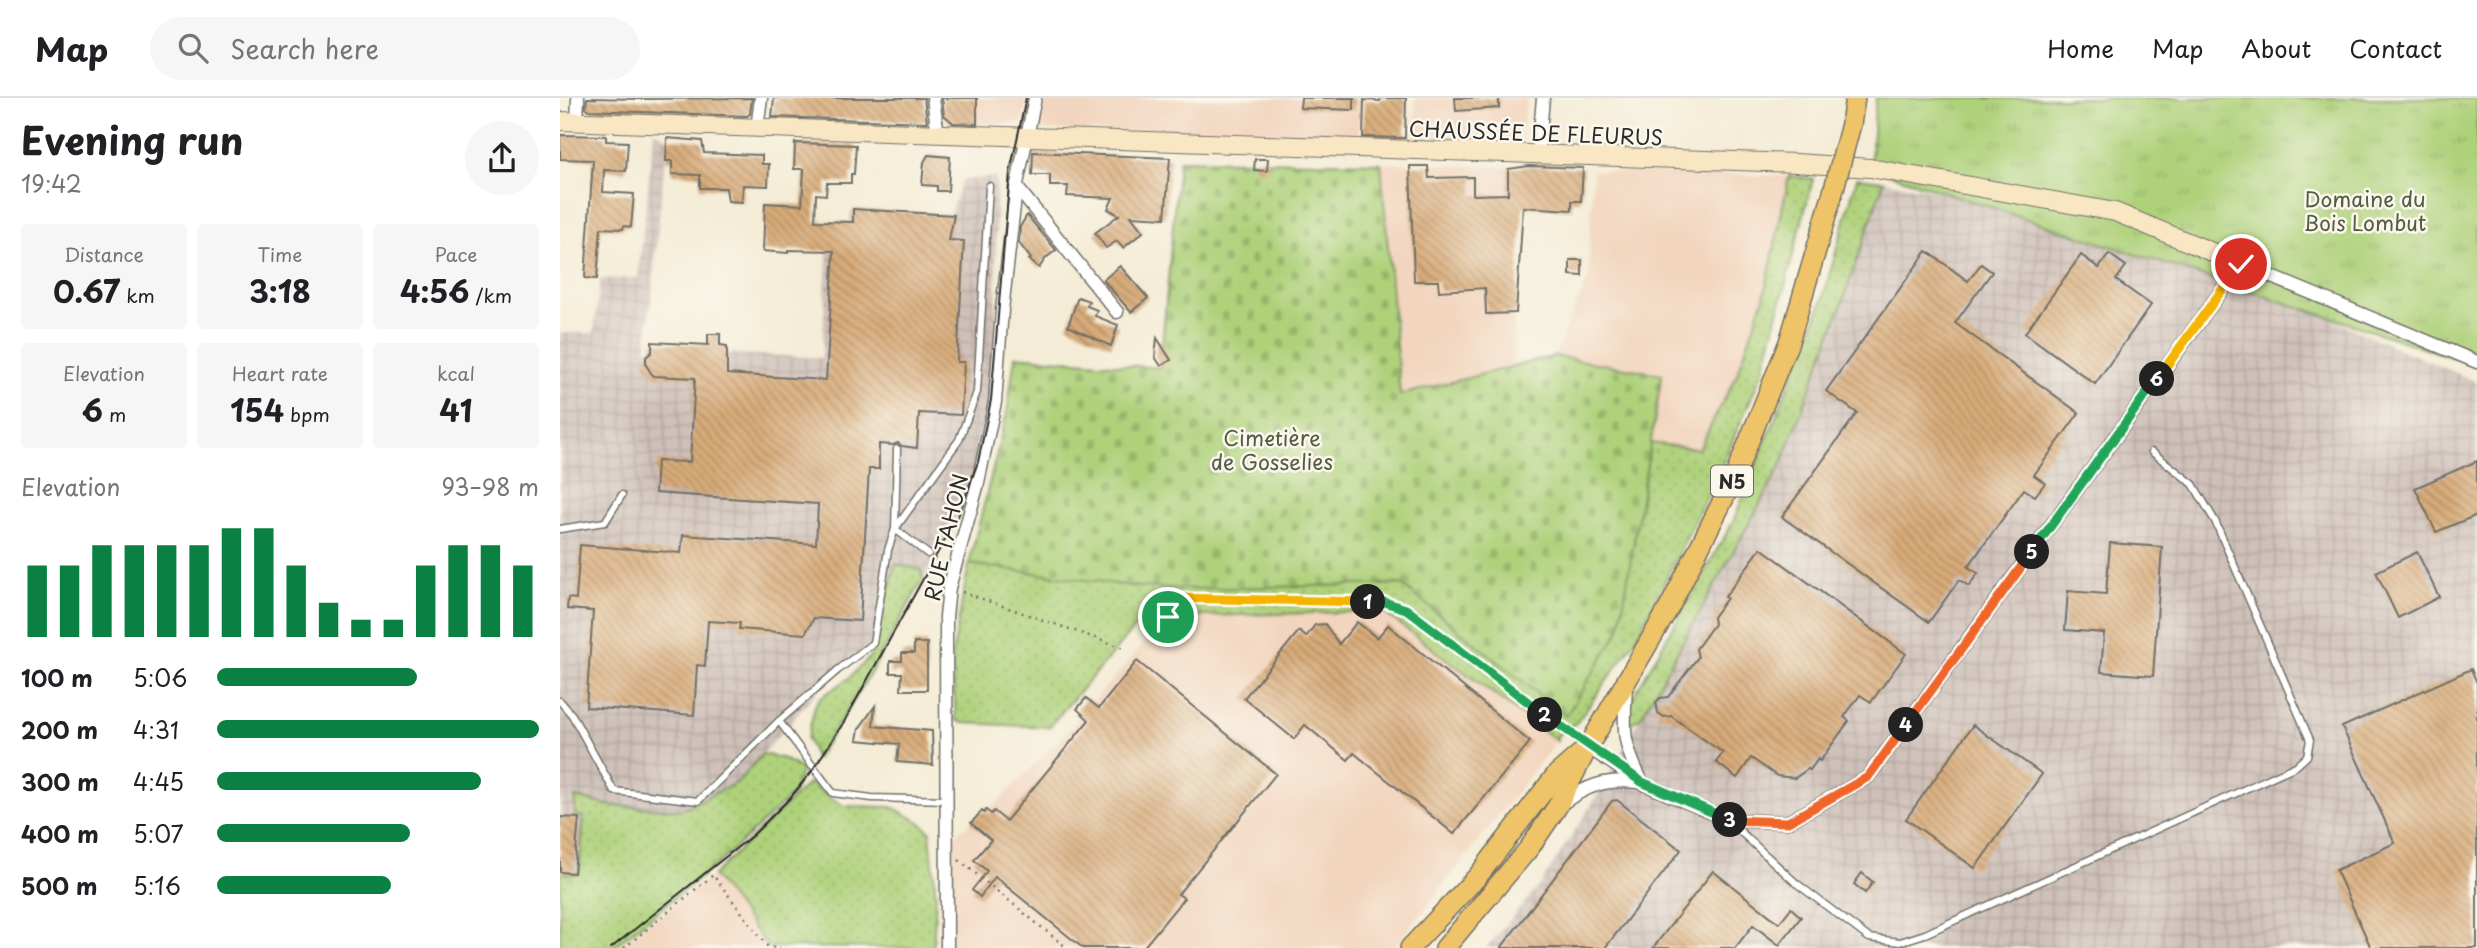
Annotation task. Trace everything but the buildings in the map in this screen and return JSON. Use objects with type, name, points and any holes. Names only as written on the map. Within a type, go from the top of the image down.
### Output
[{"type":"main road","name":"N5","points":[[1445,948],[1530,846],[1557,807],[1588,747],[1670,606],[1734,478],[1789,342],[1832,196],[1855,98]]},
{"type":"main road","name":"CHAUSSÉE DE FLEURUS","points":[[568,121],[1796,163],[1870,168],[2115,212],[2241,264]]},
{"type":"main road","name":"N5","points":[[1410,948],[1478,876],[1556,775],[1588,747]]},
{"type":"street","points":[[568,121],[578,98]]},
{"type":"street","points":[[757,128],[761,98]]},
{"type":"street","points":[[933,98],[938,135]]},
{"type":"street","name":"RUE TAHON","points":[[947,948],[946,617],[949,588],[977,487],[995,402],[1016,189],[1035,98]]},
{"type":"street","points":[[1538,155],[1543,98]]},
{"type":"street","points":[[1016,189],[1116,312]]},
{"type":"street","points":[[1588,747],[1642,782],[1728,820],[1788,822],[1868,777],[2241,264]]},
{"type":"street","name":"CHAUSSÉE DE FLEURUS","points":[[2241,264],[2477,362]]},
{"type":"street","points":[[1626,682],[1623,733],[1629,756],[1642,782]]},
{"type":"street","points":[[1557,807],[1581,790],[1605,782],[1642,782]]},
{"type":"lane","points":[[895,529],[959,440],[977,392],[989,187]]},
{"type":"lane","points":[[560,701],[572,715],[614,791],[698,801],[779,721],[873,643],[888,550],[895,529],[897,449]]},
{"type":"lane","points":[[1728,820],[1796,883],[1846,922],[1869,938],[1900,942],[1925,934],[2296,766],[2307,756],[2310,740],[2215,521],[2193,484],[2152,452]]},
{"type":"lane","points":[[560,529],[605,522],[622,495]]},
{"type":"lane","points":[[895,529],[928,554]]},
{"type":"lane","points":[[779,721],[833,793],[872,798],[947,800]]},
{"type":"path","points":[[949,588],[1124,648]]},
{"type":"path","points":[[1168,617],[1174,598],[1384,602],[1406,609],[1588,747]]},
{"type":"path","points":[[948,851],[1067,948]]},
{"type":"path","points":[[624,948],[713,875],[768,947],[780,948]]},
{"type":"shaded area","points":[[939,98],[1027,98],[1023,122],[941,126]]},
{"type":"shaded area","points":[[1047,98],[1361,98],[1358,136],[1040,130]]},
{"type":"shaded area","points":[[1416,98],[1527,98],[1523,125],[1509,140],[1415,138]]},
{"type":"shaded area","points":[[654,131],[667,138],[646,349],[822,358],[828,237],[848,238],[851,212],[949,217],[962,180],[996,177],[996,399],[962,508],[894,633],[826,681],[738,782],[681,810],[607,805],[575,798],[584,816],[579,874],[560,874],[560,333],[594,333],[600,279],[638,278]]},
{"type":"shaded area","points":[[1381,163],[1524,168],[1514,310],[1513,367],[1399,395]]},
{"type":"shaded area","points":[[1593,171],[1789,176],[1764,297],[1738,372],[1699,449],[1650,443],[1662,374],[1554,356],[1588,278]]},
{"type":"shaded area","points":[[1884,181],[2114,227],[2477,382],[2477,948],[1486,948],[1539,886],[1594,801],[1780,468],[1841,307]]},
{"type":"shaded area","points":[[1383,611],[1557,741],[1394,948],[946,948],[954,836],[997,803],[1058,741],[1168,617]]},
{"type":"shaded area","points":[[713,875],[768,946],[780,948],[616,948]]},
{"type":"green space","name":"Domaine du Bois Lombut","points":[[1876,98],[2477,98],[2477,365],[1870,168]]},
{"type":"green space","name":"Cimetière de Gosselies","points":[[1179,160],[1381,163],[1400,395],[1554,356],[1662,374],[1619,631],[1566,716],[1401,584],[1189,589],[1139,587],[969,564],[1007,413],[1015,356],[1160,368]]},
{"type":"green space","points":[[1789,176],[1813,179],[1762,373],[1719,472],[1635,641],[1577,722],[1557,736],[1557,741],[1382,611],[1168,617],[1135,627],[1049,727],[963,723],[956,720],[952,655],[969,564],[1139,587],[1401,584],[1565,715],[1619,631],[1650,443],[1699,449],[1738,372],[1764,297]]},
{"type":"green space","points":[[1857,178],[1884,181],[1841,307],[1780,468],[1641,717],[1630,724],[1624,713],[1733,522],[1820,308]]},
{"type":"green space","points":[[896,564],[921,570],[923,579],[869,676],[816,759],[807,739],[815,706],[820,698],[848,679],[870,657]]},
{"type":"green space","points":[[762,754],[781,758],[802,769],[793,794],[723,859],[612,948],[560,948],[560,874],[579,874],[584,817],[575,815],[575,797],[607,805],[681,810],[738,782]]},
{"type":"green space","points":[[809,783],[844,806],[892,807],[920,822],[930,831],[936,897],[933,948],[768,947],[713,875]]},
{"type":"tram line","points":[[611,948],[753,835],[790,798],[812,771],[844,722],[959,514],[978,462],[991,400],[1010,172],[1026,98]]},
{"type":"route","points":[[1168,617],[1174,598],[1384,602],[1406,609],[1588,747],[1642,782],[1728,820],[1788,822],[1868,777],[2241,264]]}]
